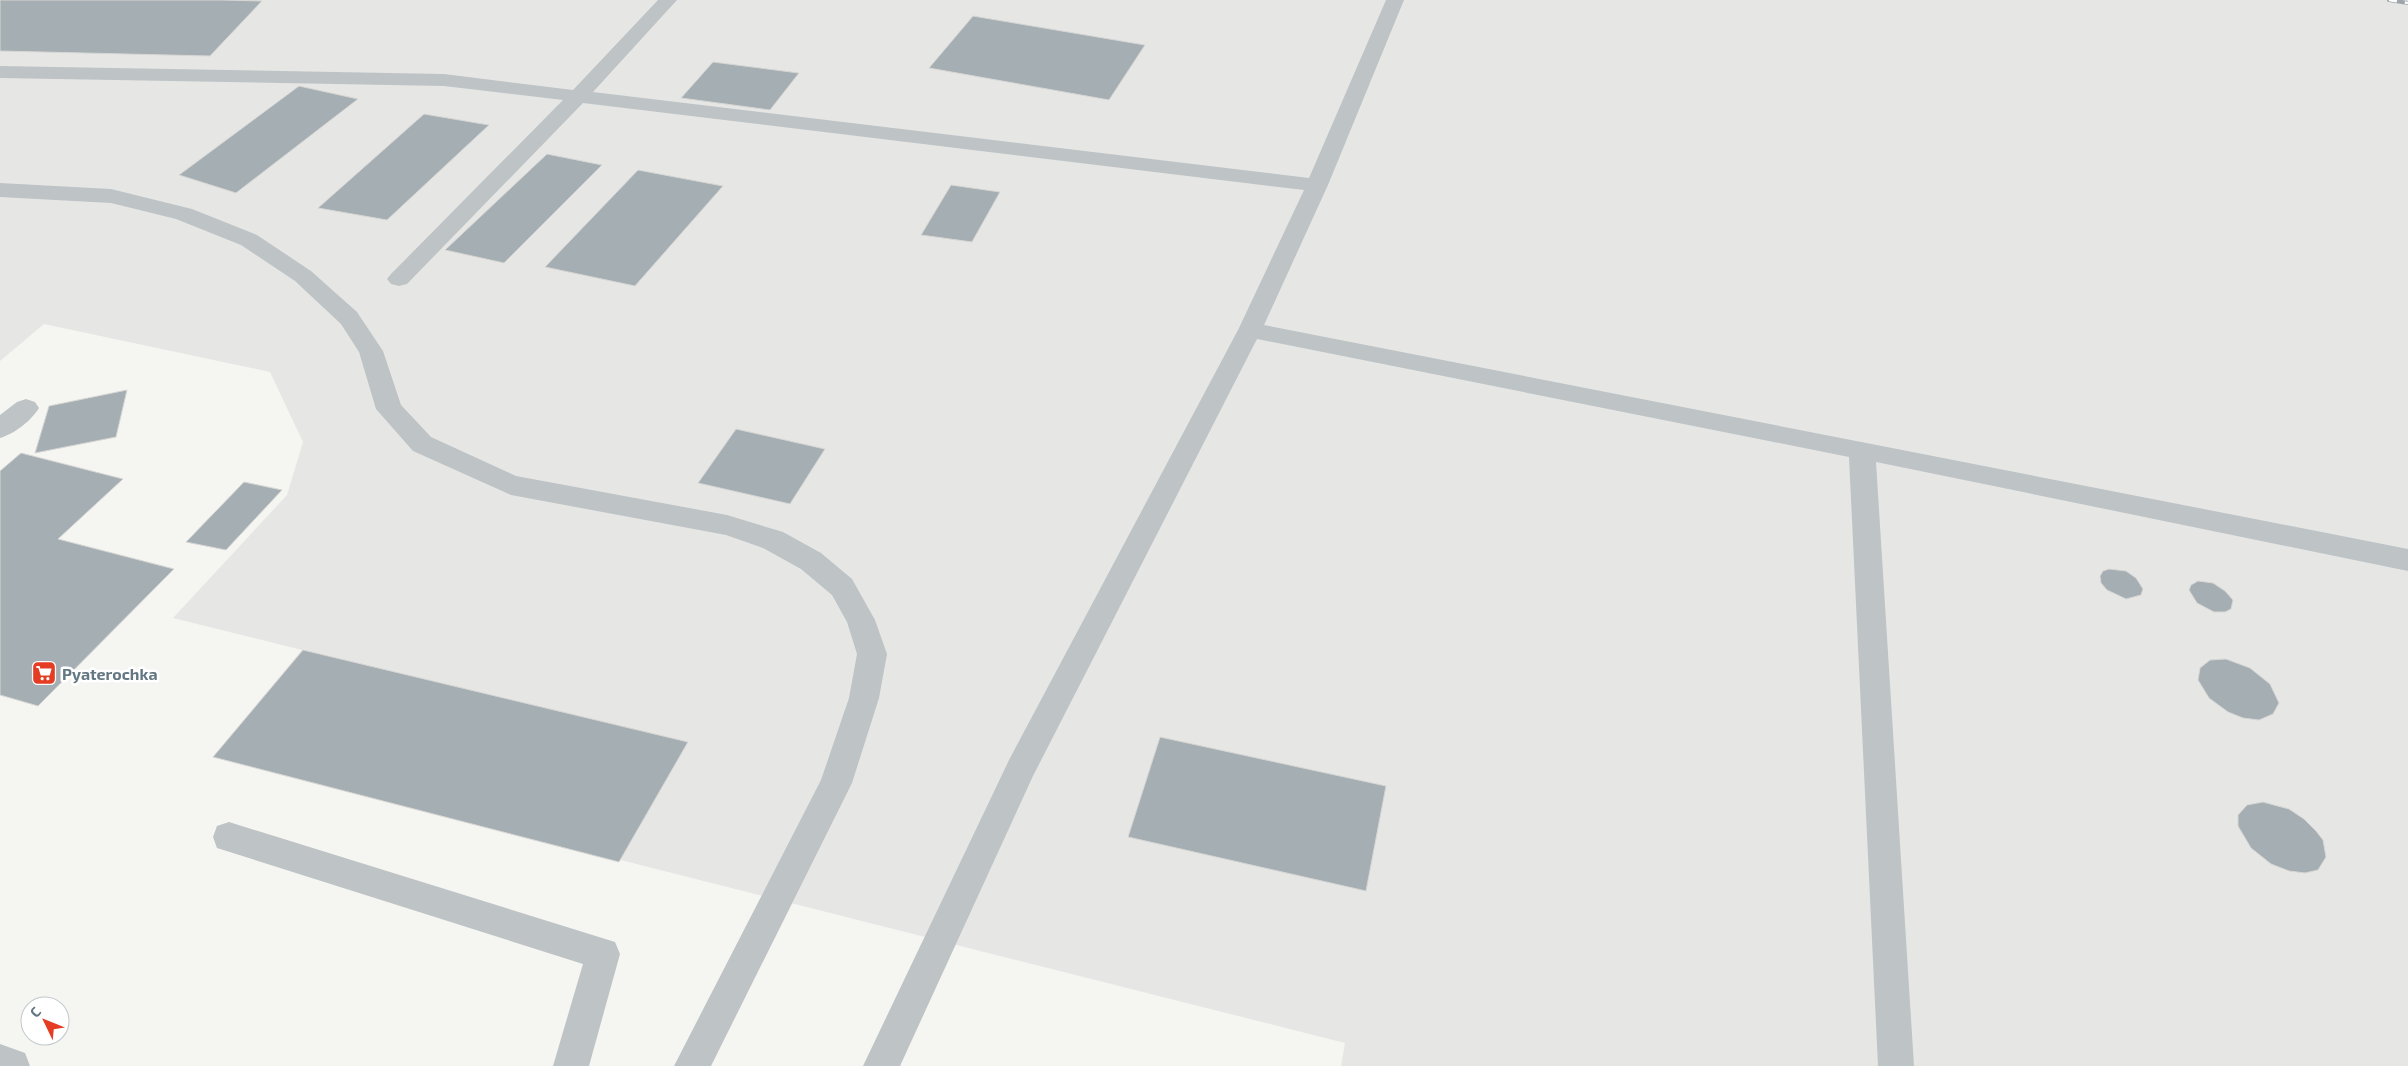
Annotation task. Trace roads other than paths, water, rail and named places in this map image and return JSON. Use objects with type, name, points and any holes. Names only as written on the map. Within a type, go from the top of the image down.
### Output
[{"type":"street","points":[[399,278],[578,96],[668,0]]},
{"type":"street","points":[[882,1066],[1021,768],[1250,330],[1317,185],[1395,0]]},
{"type":"street","points":[[0,72],[444,80],[1317,185]]},
{"type":"street","points":[[0,190],[111,196],[184,214],[249,240],[303,276],[350,318],[371,351],[389,409],[422,444],[511,485],[727,525],[773,540],[811,561],[842,587],[862,620],[872,654],[864,698],[836,783],[692,1066]]},
{"type":"street","points":[[1250,330],[1862,450],[2408,560]]},
{"type":"street","points":[[0,429],[26,408]]},
{"type":"street","points":[[1862,450],[1896,1066]]},
{"type":"street","points":[[229,837],[603,954],[571,1066]]},
{"type":"street","points":[[0,1062],[12,1066]]},
{"type":"railway","points":[[2389,0],[2408,3]]},
{"type":"place","name":"Pyaterochka","points":[[44,673]]}]
